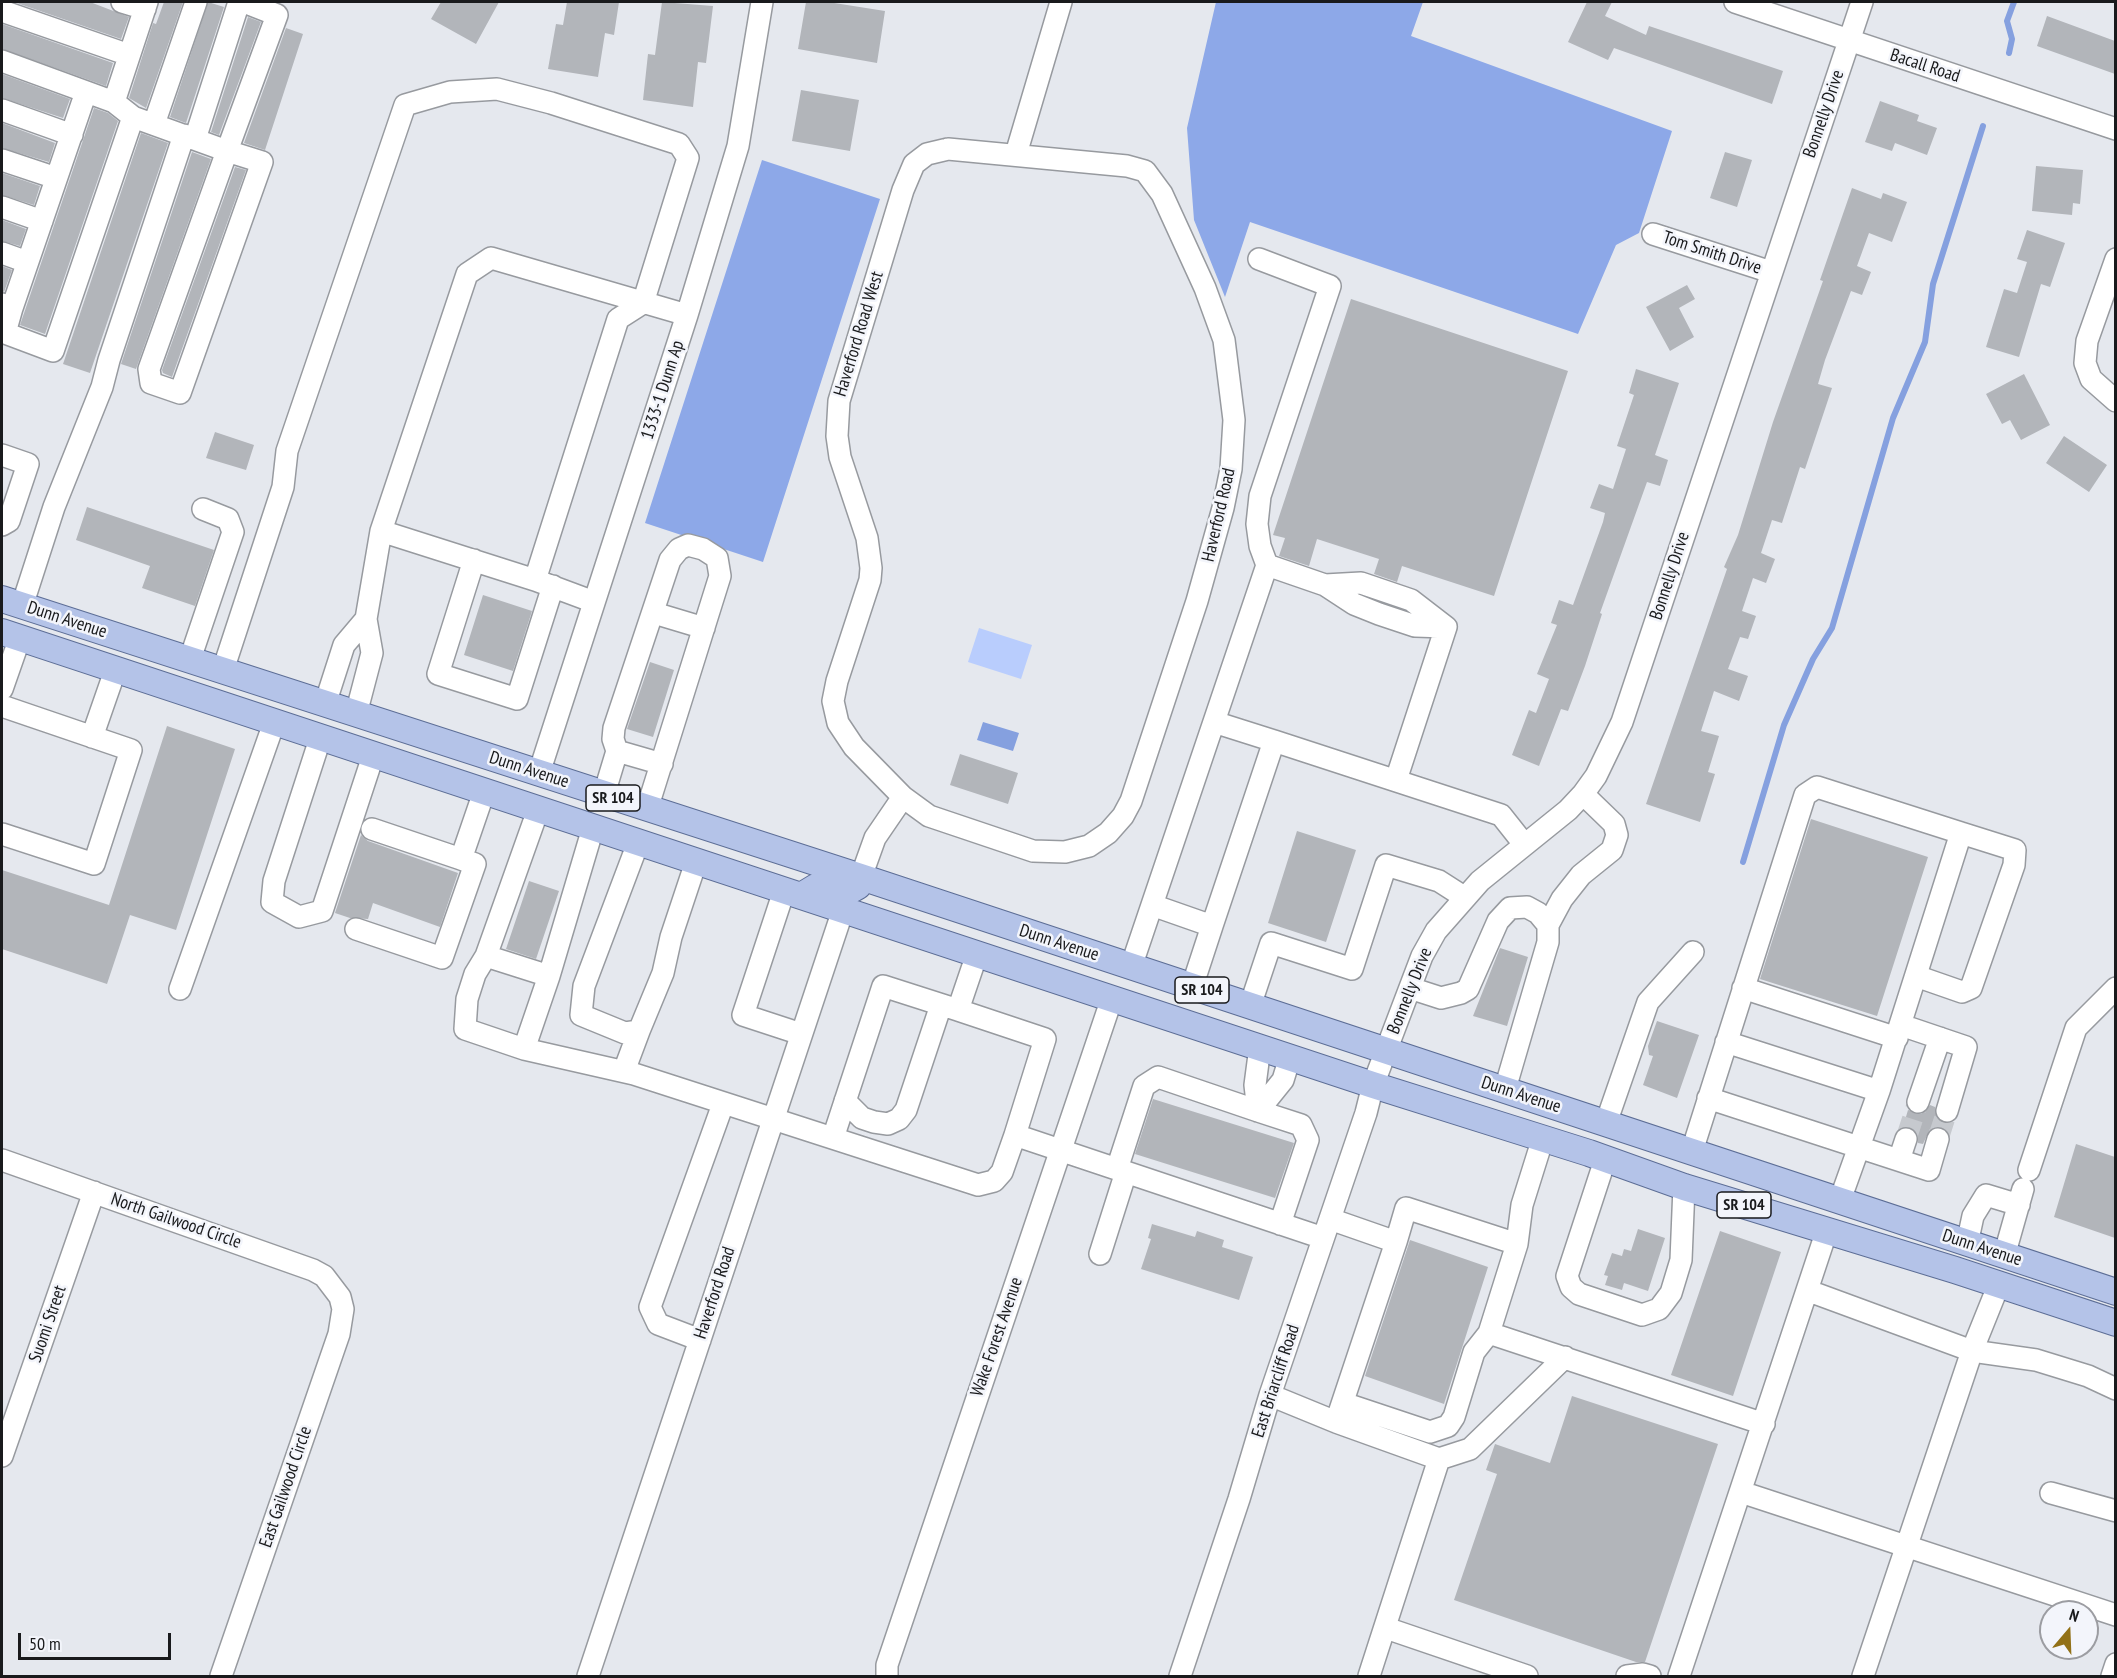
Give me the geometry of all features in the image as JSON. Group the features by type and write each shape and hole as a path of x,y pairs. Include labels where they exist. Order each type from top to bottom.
{"main road":[{"name":"Dunn Avenue","path":"19,604 861,877 2115,1292"},
{"name":"Dunn Avenue","path":"6,642 55,652 115,671 1373,1085 1543,1138 1684,1187 1999,1284 2115,1323"},
{"path":"115,671 120,664 138,660 189,669 206,665"},
{"path":"459,784 477,776 523,781 533,779 539,773"},
{"path":"793,894 816,887 851,890 858,886 861,877"},
{"path":"843,910 848,903 856,900 900,904 918,896"}],"street":[{"path":"114,102 146,5 123,2"},
{"path":"154,124 196,2"},
{"path":"2,61 114,102 134,117 154,124 189,137 227,151 262,162 180,393 151,383 149,369 227,151 277,15 242,2 189,137 109,360 102,387 54,507 19,604"},
{"name":"1333-1 Dunn Ap","path":"539,773 687,315 738,146 762,2"},
{"path":"1016,154 1061,2"},
{"name":"Bacall Road","path":"1735,2 2115,129"},
{"name":"Bonnelly Drive","path":"1373,1085 1422,956 1436,931 1464,897 1524,844 1568,810 1583,794 1601,767 1622,722 1862,2"},
{"path":"2,11 129,55"},
{"path":"206,665 283,487 287,451 405,105 450,92 497,88 679,144 688,158 643,303 618,319 544,583 517,699 438,674 474,560"},
{"path":"86,92 27,262 7,306 5,333 52,351 134,117"},
{"path":"2,110 72,135"},
{"name":"Haverford Road West","path":"903,797 854,747 838,723 833,701 837,681 870,580 871,568 867,537 840,456 837,436 839,401 903,190 914,164 927,154 948,149 1016,154"},
{"name":"Haverford Road","path":"903,797 929,816 1033,851 1065,852 1089,846 1108,833 1123,816 1131,801 1197,601 1223,508 1231,470 1234,420 1224,340 1205,288 1162,194 1145,171 1127,166 1016,154"},
{"path":"2,160 56,178"},
{"path":"2,207 42,221"},
{"name":"Tom Smith Drive","path":"1653,234 1771,272"},
{"path":"2,254 27,262"},
{"path":"356,714 372,653 366,619 381,531 467,273 491,258 687,315"},
{"path":"1131,967 1267,566 1260,546 1257,524 1260,496 1330,286 1259,259"},
{"path":"2115,259 2087,341 2085,363 2091,379 2115,401"},
{"path":"2,455 28,464 9,521 2,525"},
{"path":"203,509 228,519 233,532 206,665"},
{"path":"381,531 544,583 594,602"},
{"path":"604,795 617,752 613,739 614,728 670,560 679,549 688,545 704,549 717,558 720,567 704,628 648,809"},
{"path":"1267,566 1325,585 1361,583 1411,600 1446,627 1396,780"},
{"path":"654,613 704,628"},
{"path":"325,704 344,645 366,619"},
{"path":"2,689 6,642"},
{"path":"92,737 115,671"},
{"path":"2,706 131,750 94,864 2,834"},
{"path":"1214,722 1501,815 1524,844"},
{"path":"180,989 274,723"},
{"path":"320,739 274,881 272,902 299,917 322,911 373,756"},
{"path":"1192,987 1274,741"},
{"path":"617,752 662,764"},
{"path":"1692,1151 1805,795 1817,787 2015,850 2014,865 1971,988 1962,992 1916,976"},
{"path":"461,859 484,792"},
{"path":"1505,1089 1537,984 1548,942 1548,925 1562,899 1581,875 1612,850 1617,835 1614,824 1583,794"},
{"path":"861,877 875,838 903,797"},
{"path":"538,810 486,956 475,974 467,999 465,1029 524,1049 624,1071 978,1185 994,1181 1002,1172 1045,1039 883,986 833,1138"},
{"path":"524,1049 549,976 593,828"},
{"path":"356,929 442,958 475,864 372,829"},
{"path":"1840,1200 1880,1091 1961,833"},
{"path":"639,843 584,986 581,1015 625,1033 639,1031"},
{"path":"624,1071 663,973 671,937 696,862"},
{"path":"1250,1006 1271,943 1352,969 1386,865 1438,882 1464,897"},
{"path":"793,894 743,1015 801,1034"},
{"path":"1152,905 1212,926"},
{"path":"1410,988 1441,998 1468,989 1498,921 1510,908 1527,907 1538,913 1548,925"},
{"name":"Haverford Road","path":"588,1677 843,910"},
{"path":"1606,1123 1647,1002 1693,952"},
{"path":"888,1155 899,1119 906,1110 949,1008 977,954"},
{"path":"486,956 549,976"},
{"path":"1743,988 1899,1031 1940,1038 1966,1047 1947,1111"},
{"path":"2004,1256 2076,1028 2115,988"},
{"name":"Wake Forest Avenue","path":"887,1677 887,1665 1112,998"},
{"path":"1918,1102 1940,1038"},
{"path":"1726,1042 1880,1091"},
{"path":"1258,1111 1256,1078 1260,1047"},
{"path":"1258,1111 1282,1080 1290,1057"},
{"path":"1100,1254 1144,1086 1158,1077 1301,1125 1308,1140 1280,1224"},
{"name":"East Briarcliff Road","path":"1180,1677 1239,1499 1270,1395 1373,1085"},
{"path":"1708,1098 1929,1170 1938,1139"},
{"path":"845,1101 862,1118 888,1124 899,1119"},
{"path":"700,1340 658,1324 650,1307 723,1104"},
{"path":"1015,1135 1280,1224 1326,1229 1396,1242"},
{"path":"1270,1395 1339,1413 1430,1432 1448,1426 1455,1417 1474,1352 1489,1333 1517,1244 1522,1205 1543,1138"},
{"path":"1899,1160 1906,1139"},
{"name":"North Gailwood Circle","path":"2,1160 313,1270 324,1276 340,1297"},
{"path":"1605,1160 1567,1276 1571,1287 1579,1294 1642,1315 1659,1309 1671,1293 1681,1260 1684,1187"},
{"path":"1967,1244 1973,1216 1986,1195 2024,1188"},
{"name":"Suomi Street","path":"2,1456 94,1192"},
{"path":"1339,1413 1406,1208 1517,1244"},
{"path":"1679,1677 1809,1291 1827,1230"},
{"path":"1863,1677 1972,1351 1999,1284"},
{"path":"1809,1291 1972,1351 2036,1360 2088,1376 2115,1389"},
{"name":"East Gailwood Circle","path":"221,1677 339,1334 343,1310 340,1297"},
{"path":"1489,1333 1764,1424"},
{"path":"1339,1413 1439,1459 1470,1449 1565,1357"},
{"path":"1369,1677 1439,1459"},
{"path":"1741,1492 2115,1615"},
{"path":"2051,1492 2115,1511"},
{"path":"1386,1628 1527,1677"},
{"path":"2112,1677 2115,1664"},
{"path":"1627,1677 1643,1674 1650,1677"}],"shaded area":[{"path":"1216,2 1423,2 1411,36 1672,131 1639,233 1616,245 1578,334 1250,222 1225,297 1194,220 1187,128"},
{"path":"762,160 880,199 763,562 645,523"},
{"path":"979,628 1032,645 1021,679 968,662"},
{"path":"983,722 1019,733 1013,751 977,740"}],"building":[{"path":"14,2 90,2 129,17 121,39"},
{"path":"164,2 183,2 146,108 129,98 153,23 156,24"},
{"path":"208,2 224,7 186,123 170,117"},
{"path":"441,2 499,2 476,44 431,19"},
{"path":"567,2 619,2 614,35 605,33 598,77 548,69 556,24 563,25"},
{"path":"662,2 713,6 706,63 698,62 693,107 643,100 648,54 655,55"},
{"path":"806,2 828,2 885,11 877,63 798,49"},
{"path":"1587,2 1612,2 1605,16 1646,35 1649,26 1783,71 1772,104 1614,48 1608,60 1568,42"},
{"path":"2047,16 2115,41 2115,74 2037,46"},
{"path":"248,17 261,22 219,135 211,132"},
{"path":"2,24 113,63 106,86 2,49"},
{"path":"286,28 303,34 265,150 244,143"},
{"path":"2,74 70,99 63,118 2,98"},
{"path":"801,90 859,100 850,151 792,141"},
{"path":"1880,101 1919,115 1917,121 1937,128 1927,155 1895,143 1892,151 1865,142"},
{"path":"94,108 108,113 118,121 45,334 20,325"},
{"path":"2,123 55,143 49,162 2,148"},
{"path":"141,133 168,143 90,373 63,364"},
{"path":"192,152 211,159 136,369 121,364"},
{"path":"1725,152 1752,160 1737,207 1710,198"},
{"path":"2036,166 2083,170 2080,204 2073,203 2072,215 2032,211"},
{"path":"235,167 246,170 172,377 163,373 162,370"},
{"path":"2,173 40,186 34,205 2,195"},
{"path":"1852,188 1881,199 1883,193 1907,202 1892,242 1869,233 1857,266 1871,272 1862,295 1851,291 1825,360 1818,384 1832,388 1805,469 1800,467 1782,523 1772,520 1761,553 1775,559 1766,583 1753,578 1742,611 1756,616 1748,639 1740,637 1728,669 1748,676 1739,701 1714,691 1701,731 1719,736 1708,772 1715,774 1700,822 1646,804 1727,569 1724,567 1738,535 1773,422 1823,281 1820,280"},
{"path":"2,220 26,229 20,246 2,241"},
{"path":"2027,230 2065,243 2050,287 2041,284 2019,357 1986,347 2004,289 2017,293 2027,262 2017,259"},
{"path":"2,266 12,270 4,292 2,291"},
{"path":"1687,285 1695,299 1679,308 1694,337 1670,351 1646,307"},
{"path":"1351,299 1568,371 1494,596 1402,566 1397,582 1374,574 1379,559 1317,539 1309,566 1279,556 1285,538 1273,535"},
{"path":"1636,369 1679,383 1655,455 1668,460 1660,486 1647,482 1568,711 1561,709 1539,766 1512,755 1529,710 1536,713 1549,679 1537,674 1557,625 1551,623 1559,600 1573,605 1603,522 1605,513 1590,508 1599,484 1613,489 1626,449 1617,446 1634,395 1629,393"},
{"path":"2024,374 2050,425 2021,440 2010,420 2002,424 1986,394"},
{"path":"215,432 254,445 246,470 206,458"},
{"path":"2064,436 2107,465 2089,492 2046,463"},
{"path":"87,507 214,550 195,606 142,588 150,566 76,540"},
{"path":"483,595 532,611 513,671 464,655"},
{"path":"650,662 674,670 653,737 627,729"},
{"path":"167,726 235,749 176,930 130,915 107,984 2,949 2,870 109,905"},
{"path":"960,754 1018,773 1008,804 950,785"},
{"path":"1811,819 1928,857 1877,1016 1760,979"},
{"path":"1297,831 1356,850 1326,942 1268,923"},
{"path":"361,835 368,841 458,873 440,927 373,903 368,919 350,918 335,913"},
{"path":"529,881 559,891 536,959 506,949"},
{"path":"1500,948 1528,957 1507,1026 1473,1016"},
{"path":"1657,1021 1699,1035 1677,1098 1643,1085 1653,1056 1649,1055 1648,1046"},
{"path":"1153,1099 1294,1143 1275,1198 1135,1154"},
{"path":"1930,1105 1935,1107 1938,1120 1950,1123 1948,1131 1941,1127 1930,1129 1923,1144 1918,1143 1915,1130 1903,1127 1908,1110 1921,1114"},
{"path":"2076,1144 2115,1157 2115,1238 2054,1217"},
{"path":"1152,1224 1195,1237 1197,1231 1224,1240 1222,1247 1253,1257 1239,1300 1141,1269 1151,1239 1148,1238"},
{"path":"1638,1229 1665,1238 1648,1291 1624,1283 1622,1290 1605,1285 1608,1276 1604,1275 1612,1253 1622,1256 1624,1249 1631,1251"},
{"path":"1720,1231 1781,1252 1733,1396 1671,1375"},
{"path":"1410,1240 1488,1267 1444,1404 1365,1376"},
{"path":"1572,1396 1718,1444 1645,1662 1636,1662 1454,1600 1497,1474 1486,1470 1495,1444 1550,1463"}],"waterway":[{"path":"2009,53 2012,39 2007,21 2014,2"},
{"path":"1743,862 1784,725 1813,659 1832,628 1893,418 1925,342 1933,284 1983,126"}],"tunnel":[{"path":"1906,1139 1918,1102"},
{"path":"1938,1139 1947,1111"}]}
